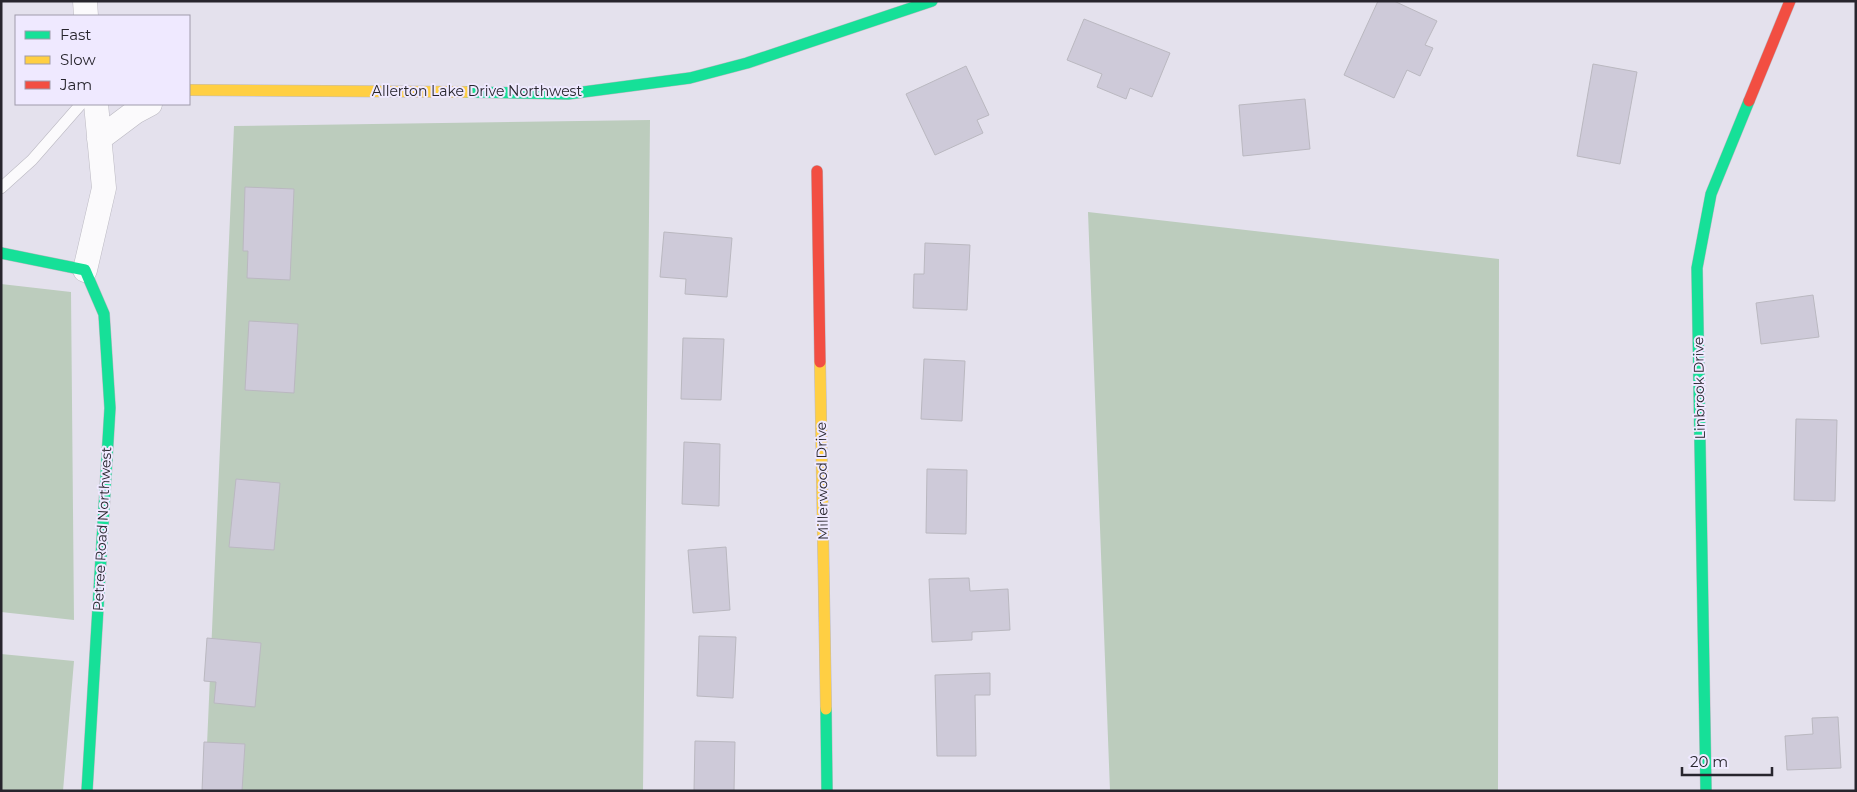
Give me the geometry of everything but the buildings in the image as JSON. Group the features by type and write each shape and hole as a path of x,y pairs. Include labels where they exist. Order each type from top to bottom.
{"street":[{"path":"85,1 86,15"},
{"name":"Allerton Lake Drive Northwest","path":"190,90 257,89 568,94 690,78 748,63 932,1"},
{"name":"Linbrook Drive","path":"1706,791 1698,268 1711,194 1790,1"},
{"path":"1,253 85,270 104,188 96,105"},
{"path":"100,139 135,112 148,105"},
{"name":"Millerwood Drive","path":"817,171 827,791"},
{"name":"Petree Road Northwest","path":"85,270 104,314 110,408 87,791"}],"lane":[{"path":"1,188 32,160 80,105"}],"green space":[{"path":"650,120 643,791 205,791 234,126"},
{"path":"1088,212 1499,259 1498,791 1110,791"},
{"path":"1,284 71,292 74,620 1,612"},
{"path":"1,654 74,661 63,791 1,791"}],"traffic: fast":[{"path":"467,92 568,94 690,78 747,63 932,1"},
{"path":"1706,791 1697,268 1711,194 1749,101"},
{"path":"1,253 85,270 104,314 110,408 87,791"},
{"path":"826,709 827,791"}],"traffic: slow":[{"path":"190,90 467,92"},
{"path":"820,362 826,709"}],"traffic: jam":[{"path":"1749,101 1790,1"},
{"path":"817,171 820,362"}]}
